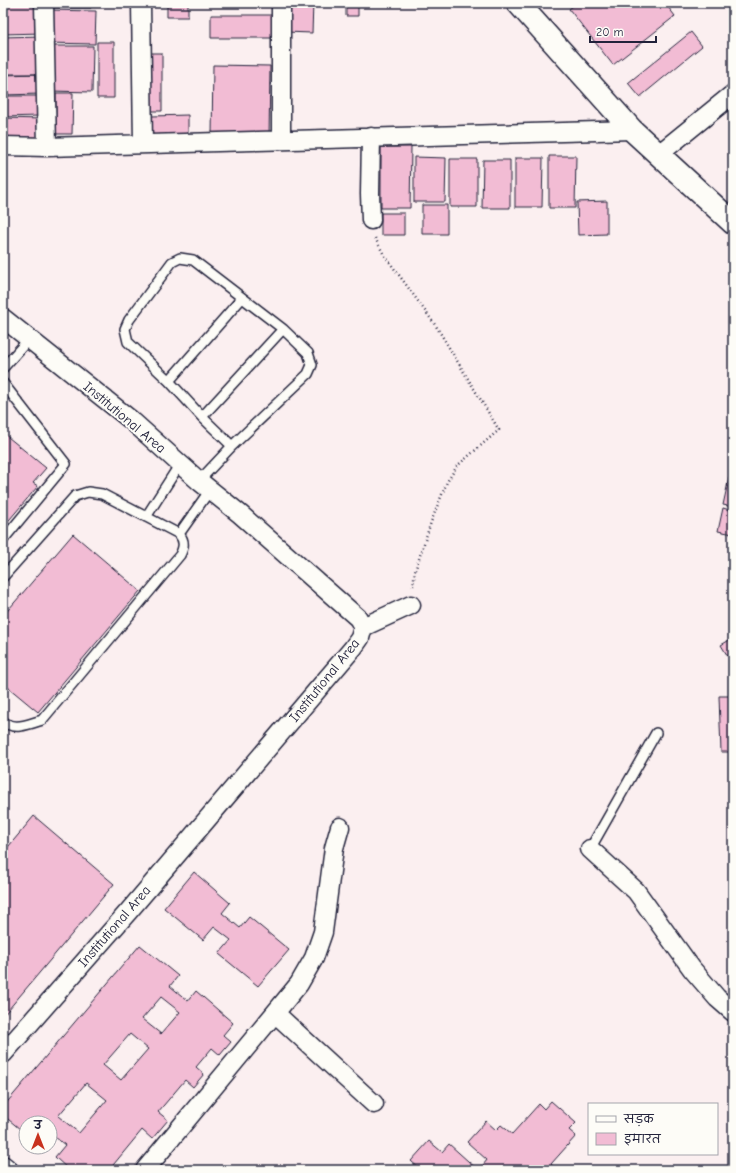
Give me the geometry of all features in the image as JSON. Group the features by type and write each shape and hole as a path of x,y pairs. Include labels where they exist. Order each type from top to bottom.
{"street":[{"path":"44,3 47,147"},
{"path":"141,3 143,144"},
{"path":"281,3 281,140"},
{"path":"518,3 632,130 733,223"},
{"path":"659,154 733,94"},
{"path":"3,146 47,147 632,130"},
{"path":"371,137 371,220"},
{"name":"Institutional Area","path":"3,318 131,420 358,618 363,627 360,638 353,648 128,912 3,1054"},
{"path":"363,627 411,605"},
{"path":"145,1170 299,984 314,958 323,932 334,848 340,827"},
{"path":"590,849 636,891 692,969 716,998 733,1012"},
{"path":"275,1014 374,1104"},
{"path":"3,1165 9,1170"}],"lane":[{"path":"180,534 204,485 232,446 308,374 312,365 308,353 283,328 193,260 180,258 172,262 129,320 125,329 128,342 169,381 202,417 232,446"},
{"path":"169,381 242,298"},
{"path":"202,417 283,328"},
{"path":"3,368 29,339"},
{"path":"3,383 66,464 3,540"},
{"path":"146,517 180,464"},
{"path":"3,577 75,496 88,492 102,494 180,534 184,544 180,555 42,720 18,726 6,724 3,721"},
{"path":"590,849 656,733"}],"path":[{"path":"371,220 375,237 383,253 436,326 499,430 457,466 446,482 415,571 411,605"}],"building":[{"path":"3,3 41,3 42,33 3,34"},
{"path":"48,3 91,3 91,8 48,8"},
{"path":"167,3 188,3 188,17 167,17"},
{"path":"286,3 313,3 312,33 285,32"},
{"path":"346,3 358,3 358,16 346,16"},
{"path":"577,3 665,3 675,16 613,65 569,9"},
{"path":"47,10 96,11 95,44 46,43"},
{"path":"211,15 274,15 274,38 211,38"},
{"path":"733,23 733,32 729,26"},
{"path":"691,32 702,46 640,97 628,83"},
{"path":"42,36 43,74 3,74 3,37"},
{"path":"97,42 114,42 114,98 97,98"},
{"path":"52,46 93,46 92,92 51,91"},
{"path":"149,53 162,53 162,111 149,111"},
{"path":"213,65 270,66 269,138 212,137"},
{"path":"39,74 40,94 3,95 3,75"},
{"path":"56,93 73,93 72,134 56,134"},
{"path":"3,96 38,96 39,116 3,117"},
{"path":"188,115 188,134 152,135 152,116"},
{"path":"3,118 42,119 42,138 3,137"},
{"path":"381,147 411,147 410,208 381,208"},
{"path":"549,156 576,156 575,208 549,208"},
{"path":"414,157 446,158 445,202 414,202"},
{"path":"515,158 543,158 542,207 515,207"},
{"path":"450,159 477,159 477,207 450,207"},
{"path":"483,160 510,160 510,208 482,208"},
{"path":"607,201 607,234 578,235 577,202"},
{"path":"422,205 447,205 447,234 422,234"},
{"path":"381,213 404,213 404,235 381,235"},
{"path":"3,433 46,468 33,483 38,486 4,526 3,525"},
{"path":"729,478 733,479 733,507 723,505"},
{"path":"723,508 733,511 733,534 718,531"},
{"path":"73,534 140,591 38,712 3,683 3,616"},
{"path":"733,638 733,665 721,645"},
{"path":"719,696 733,696 733,752 721,752"},
{"path":"34,816 114,884 3,1016 3,853"},
{"path":"194,872 230,903 222,913 240,928 249,917 289,950 258,986 219,954 231,940 214,927 203,940 164,908"},
{"path":"140,945 178,976 170,986 188,1001 196,991 233,1023 223,1035 231,1042 220,1055 212,1048 196,1067 204,1074 193,1087 185,1080 158,1112 168,1120 152,1139 142,1130 109,1170 69,1170 55,1157 65,1145 58,1139 58,1116 58,1115 18,1115 18,1127 3,1115 3,1107","holes":["161,997 180,1012 161,1034 142,1019","130,1034 148,1049 121,1080 103,1065","86,1083 107,1100 79,1133 58,1116"]},
{"path":"551,1101 576,1123 569,1130 576,1136 551,1164 557,1170 479,1170 487,1160 467,1142 486,1121 496,1130 501,1125 512,1134 539,1104 544,1109"},
{"path":"429,1141 442,1152 449,1144 478,1170 421,1170 411,1161"}]}
